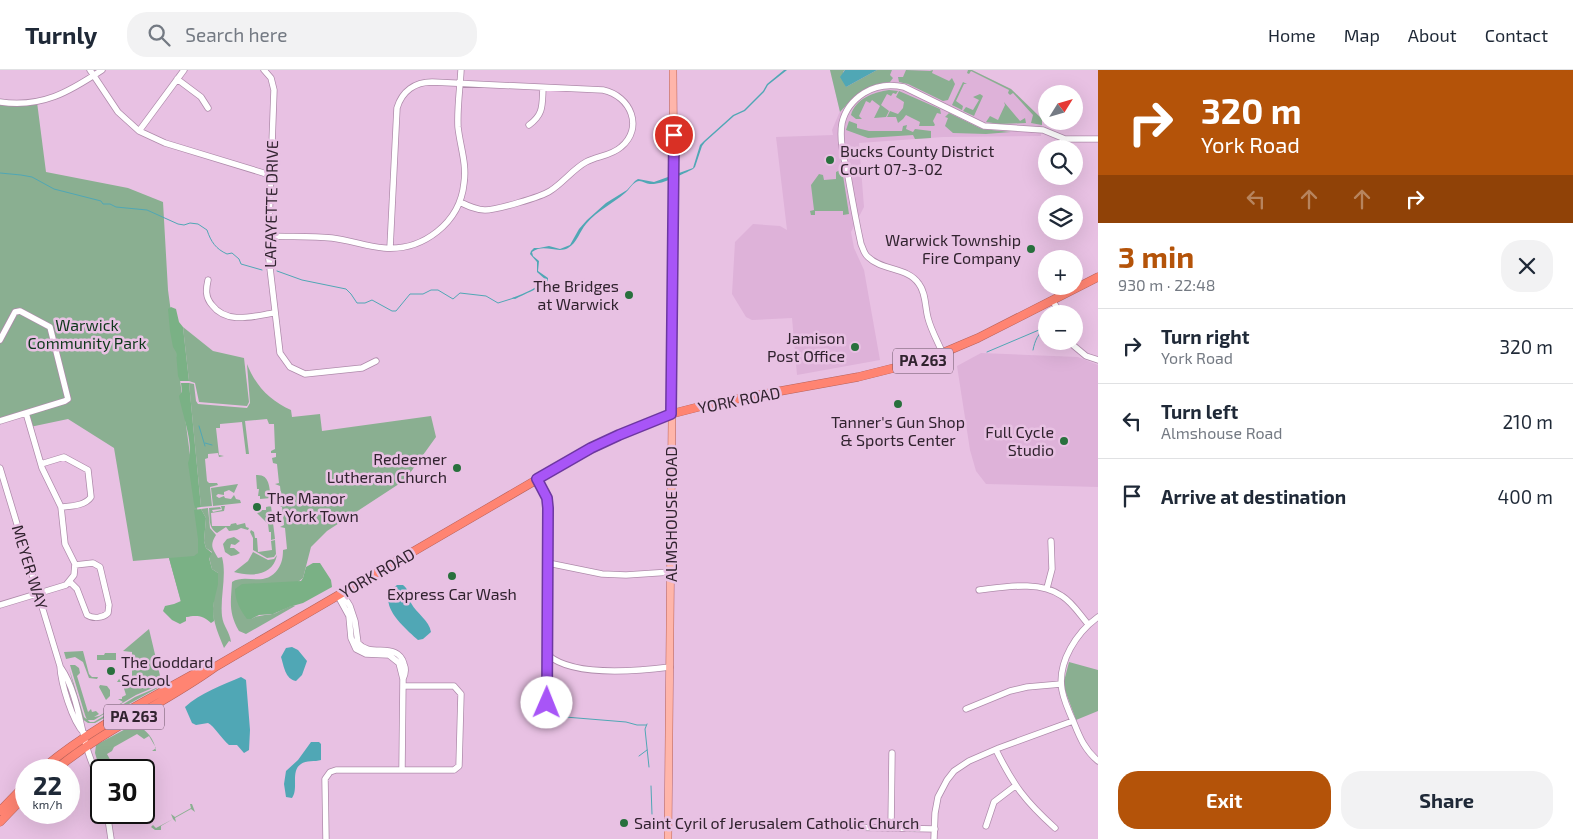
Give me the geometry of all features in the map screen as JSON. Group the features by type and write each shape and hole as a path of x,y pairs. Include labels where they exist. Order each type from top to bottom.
{"highway":[{"name":"YORK ROAD","path":"1057,305 1098,277"},
{"name":"YORK ROAD","path":"69,759 86,746 192,684 215,667 537,479 591,448 619,435 671,414 714,402 778,392 886,371 926,360 1038,314"},
{"name":"YORK ROAD","path":"55,759 84,735 127,710 191,675 215,667"},
{"path":"0,811 15,795"},
{"path":"0,822 15,806"}],"main road":[{"name":"ALMSHOUSE ROAD","path":"668,839 674,70"}],"street":[{"path":"90,70 118,112 139,132 165,143 270,175"},
{"path":"0,102 28,103 52,98 69,92 102,70"},
{"path":"139,132 184,70"},
{"name":"LAFAYETTE DRIVE","path":"264,70 271,78 274,90 268,236 274,313 280,353 294,370 311,374 362,368 376,361"},
{"path":"268,236 332,238 375,247 390,248 410,246 430,237 447,223 460,202 464,187 465,172 458,123 461,70"},
{"path":"177,79 202,97 208,108"},
{"path":"390,248 397,108 408,89 420,83 460,83 603,90 619,96 627,105 632,116 632,128 629,138 618,150 584,162 546,193 486,210 476,209 460,202"},
{"path":"943,354 928,319 924,294 920,284 914,278 904,273 877,264 866,256 860,244 842,143 842,123 847,109 861,95 878,86 896,85 991,128 1035,128 1065,139 1098,139"},
{"path":"529,125 541,113 542,88"},
{"path":"208,280 206,291 208,300 215,309 224,315 244,318 274,313"},
{"path":"0,340 17,310 50,328 68,398 65,401 0,420"},
{"path":"1080,350 1086,356 1098,360"},
{"path":"0,605 66,585 70,582 75,572 75,565 65,544 62,511 42,466 26,413"},
{"path":"42,466 64,457 88,470 91,497 89,501 62,511"},
{"name":"MEYER WAY","path":"0,468 60,666 61,678 68,701 76,722 84,735 91,759"},
{"path":"537,479 548,501 547,703"},
{"path":"1047,588 1052,569 1051,541"},
{"path":"70,582 77,589 87,616 92,618 104,617 108,614 109,604 100,567 93,563 75,565"},
{"path":"548,563 584,572 608,575 671,572"},
{"path":"979,590 1033,586 1047,588 1068,600 1088,624"},
{"path":"340,595 350,606 355,621 358,643 365,649 389,650 400,656 405,666 403,683 402,769"},
{"path":"1098,617 1079,634 1067,655 1062,684 1073,721 1083,745 1098,761"},
{"path":"548,655 563,663 605,670 640,670 670,667"},
{"path":"326,839 326,779 330,772 336,770 454,770 459,766 461,694 454,686 403,683"},
{"path":"966,709 1010,691 1062,684"},
{"path":"934,839 935,807 938,797 947,780 961,766 996,750 1073,721"},
{"path":"996,750 1015,786 1031,805 1055,828"},
{"path":"891,828 892,753"},
{"path":"986,826 994,802 1015,786"},
{"path":"827,820 839,827 934,829"},
{"path":"109,824 111,839"}],"shaded area":[{"path":"784,70 787,70 768,85 764,92 745,111 734,116 705,142 693,169 660,183 636,182 625,193 591,219 574,243 568,248 559,250 541,248 532,252 533,256 539,261 538,271 548,278 548,281 515,299 512,298 525,293 546,280 537,272 537,262 530,254 534,248 549,246 560,249 570,245 579,229 587,220 606,203 627,190 638,179 654,182 693,168 700,145 733,115 744,110 763,91 767,84"},
{"path":"830,70 972,70 1011,89 1038,115 1038,130 1041,130 1041,136 943,137 859,143 864,207 851,232 854,248 864,270 880,360 797,375 792,318 752,320 746,317 732,294 735,242 753,224 780,226 787,230 776,137 833,135 832,130 840,111"},
{"path":"845,70 877,70 846,87 840,77"},
{"path":"171,307 176,309 179,322 183,327 189,381 180,381 178,376 176,352 173,347 170,331 168,309"},
{"path":"981,353 1078,357 1098,365 1098,487 986,484 976,471 970,450 957,366"},
{"path":"181,383 189,383 201,507 195,508 188,463 190,456 189,439 179,396 182,392"},
{"path":"201,509 206,518 204,541 206,548 212,553 209,558 212,569 218,573 218,584 213,606 214,621 211,623 202,617 193,616 186,617 186,621 180,624 172,620 163,611 165,606 181,601 169,558 194,556 198,553 194,510"},
{"path":"313,563 320,563 331,580 332,587 303,603 273,614 259,615 247,619 238,605 235,589 242,584 301,581 306,567"},
{"path":"397,585 405,587 411,603 430,628 431,632 423,639 418,640 406,629 399,622 390,607 388,599 390,592"},
{"path":"292,647 298,650 307,661 302,675 296,681 287,675 281,657 286,648"},
{"path":"241,677 246,680 250,730 249,750 244,753 237,745 229,745 208,723 196,725 192,723 185,707 205,693"},
{"path":"311,742 319,742 321,744 321,760 305,762 298,767 295,775 294,794 292,798 286,797 284,784 286,771 298,760"}],"green space":[{"path":"830,70 845,70 843,72 846,87 877,70 892,70 890,75 893,78 890,82 875,85 862,91 840,112"},
{"path":"906,70 933,70 932,73 949,81 952,78 955,84 948,100 943,101 908,84 899,82 898,77 903,77"},
{"path":"968,70 972,70 1011,89 1038,115 1038,124 1031,123 1033,115 1013,93 1010,95 1008,93 1009,90 971,71 969,74 967,73"},
{"path":"963,82 967,84 964,84 956,101 963,106 962,110 952,105"},
{"path":"898,91 891,96 887,94 881,105 889,111 886,117 874,118 880,106 872,100 870,103 866,101 859,116 862,119 856,119 851,115 853,109 866,97 877,92"},
{"path":"899,91 940,109 941,114 937,113 933,121 935,125 919,126 920,122 906,115 898,123 896,117 887,117 890,111 898,114 903,108 904,102 896,97"},
{"path":"980,94 983,96 974,116 963,111 966,107 973,110 979,100 973,97"},
{"name":"Warwick Community Park","path":"0,102 37,102 46,172 128,188 163,202 168,290 211,612 185,617 169,558 133,561 114,448 68,419 30,427 26,413 0,421"},
{"path":"1004,102 1020,121 1025,118 1026,123 1000,124 986,122 990,116 998,120 1005,105"},
{"path":"949,113 982,129 1011,132 986,134 953,133 945,126 948,118 945,117"},
{"path":"849,121 857,124 857,128 869,131 902,131 903,126 907,125 906,129 913,132 915,129 931,131 931,138 915,139 913,135 868,138 846,130"},
{"path":"842,169 849,214 843,215 843,211 815,211 815,215 811,215 810,211 814,210 811,185 819,174 823,175 824,180 836,179 836,172"},
{"path":"183,327 213,351 244,358 249,402 247,406 199,402 195,383 189,381"},
{"path":"247,364 254,379 264,392 276,402 291,410 292,417 320,414 322,431 431,416 436,437 405,480 327,531 311,547 303,578 251,619 295,606 246,634 239,631 233,618 231,606 232,582 243,579 267,578 273,575 280,564 283,550 287,549 285,528 280,527 284,525 282,507 278,505 282,504 280,486 275,484 279,483 277,464 273,463 272,458 276,457 276,453 271,453 275,449 274,424 269,424 267,419 245,421 249,454 246,454 242,422 220,424 220,428 216,428 219,455 224,456 219,457 218,453 208,454 208,458 205,459 207,481 209,483 217,483 218,485 210,487 212,506 201,507 189,383 194,384 198,404 247,408 250,403"},
{"path":"256,475 261,475 266,479 271,498 260,499 260,496 258,496 259,489 257,489"},
{"path":"238,484 234,493 229,490 224,492 224,495 218,494 216,496 219,498 224,496 231,499 234,495 241,503 213,506 211,488"},
{"path":"221,506 225,506 224,511 211,513 212,526 230,526 236,523 237,525 245,523 246,527 249,528 248,530 241,528 229,531 226,527 217,533 214,531 210,522 209,508 220,507 221,509 212,510 213,512 222,510"},
{"path":"271,506 275,539 271,540 268,524 257,513 259,510 266,510 266,507"},
{"path":"208,508 210,528 216,535 212,547 218,558 222,557 223,564 222,616 231,642 229,641 224,648 213,614 218,573 212,569 209,557 212,552 206,548 204,541 206,518 201,509"},
{"path":"251,530 254,532 255,538 257,538 258,552 272,550 271,541 275,540 276,554 274,557 267,558 253,550"},
{"path":"234,537 240,541 235,545 231,544 230,548 234,548 240,553 231,556 225,552 223,544 227,539"},
{"path":"253,552 268,560 274,559 277,555 275,562 266,571 254,574 234,572 248,561"},
{"path":"149,629 162,684 136,695 94,720 87,720 70,665 75,665 79,668 80,673 77,676 88,712 91,709 92,712 96,711 99,714 94,717 99,716 123,702 118,699 122,699 126,695 122,682 117,682 119,679 132,678 132,652 123,651"},
{"path":"83,651 89,674 92,677 98,677 97,679 89,678 83,662 75,657 66,659 64,652"},
{"path":"105,653 116,653 116,660 97,660 97,655 104,655"},
{"path":"1069,662 1098,670 1098,711 1076,720 1063,685"},
{"path":"69,668 84,717 90,722 94,722 135,697 163,685 95,723 88,723 82,719"},
{"path":"100,685 107,686 110,690 110,696 106,700 99,687"},
{"path":"135,725 146,732 152,739 155,747 149,736 144,739 137,734 114,747 107,754 110,759 97,759 96,745"},
{"path":"190,804 192,804 195,812 191,809 175,818 176,822 171,814 175,817 191,808"},
{"path":"173,819 161,826 161,830 155,830 151,827 153,825 156,828"}],"waterway":[{"path":"0,173 32,177 54,189 101,201 103,204 110,204 116,207 147,210 178,224 198,224 207,230 212,242 220,250 227,254 232,253 239,259 241,264 262,270"},
{"path":"277,271 302,280 346,289 357,303 365,303 372,300 392,311 396,311 410,294 423,294 431,290 438,290 453,299 460,293 486,296 498,303 514,298"},
{"path":"987,352 1038,330"},
{"path":"1033,350 1038,336"},
{"path":"199,426 205,446"},
{"path":"205,443 212,445"},
{"path":"565,717 646,725"},
{"path":"647,724 645,729 649,767"},
{"path":"639,756 647,750"},
{"path":"651,786 652,814"}],"place":[{"name":"Bucks County District Court 07-3-02","path":"830,160"},
{"name":"Warwick Township Fire Company","path":"1031,249"},
{"name":"The Bridges at Warwick","path":"629,295"},
{"name":"Jamison Post Office","path":"855,347"},
{"name":"Tanner's Gun Shop & Sports Center","path":"898,404"},
{"name":"Full Cycle Studio","path":"1064,441"},
{"name":"Redeemer Lutheran Church","path":"457,468"},
{"name":"The Manor at York Town","path":"257,507"},
{"name":"Express Car Wash","path":"452,576"},
{"name":"The Goddard School","path":"111,671"},
{"name":"Saint Cyril of Jerusalem Catholic Church","path":"624,823"}],"route":[{"path":"547,703 548,501 537,479 591,448 671,414 674,135"}]}
